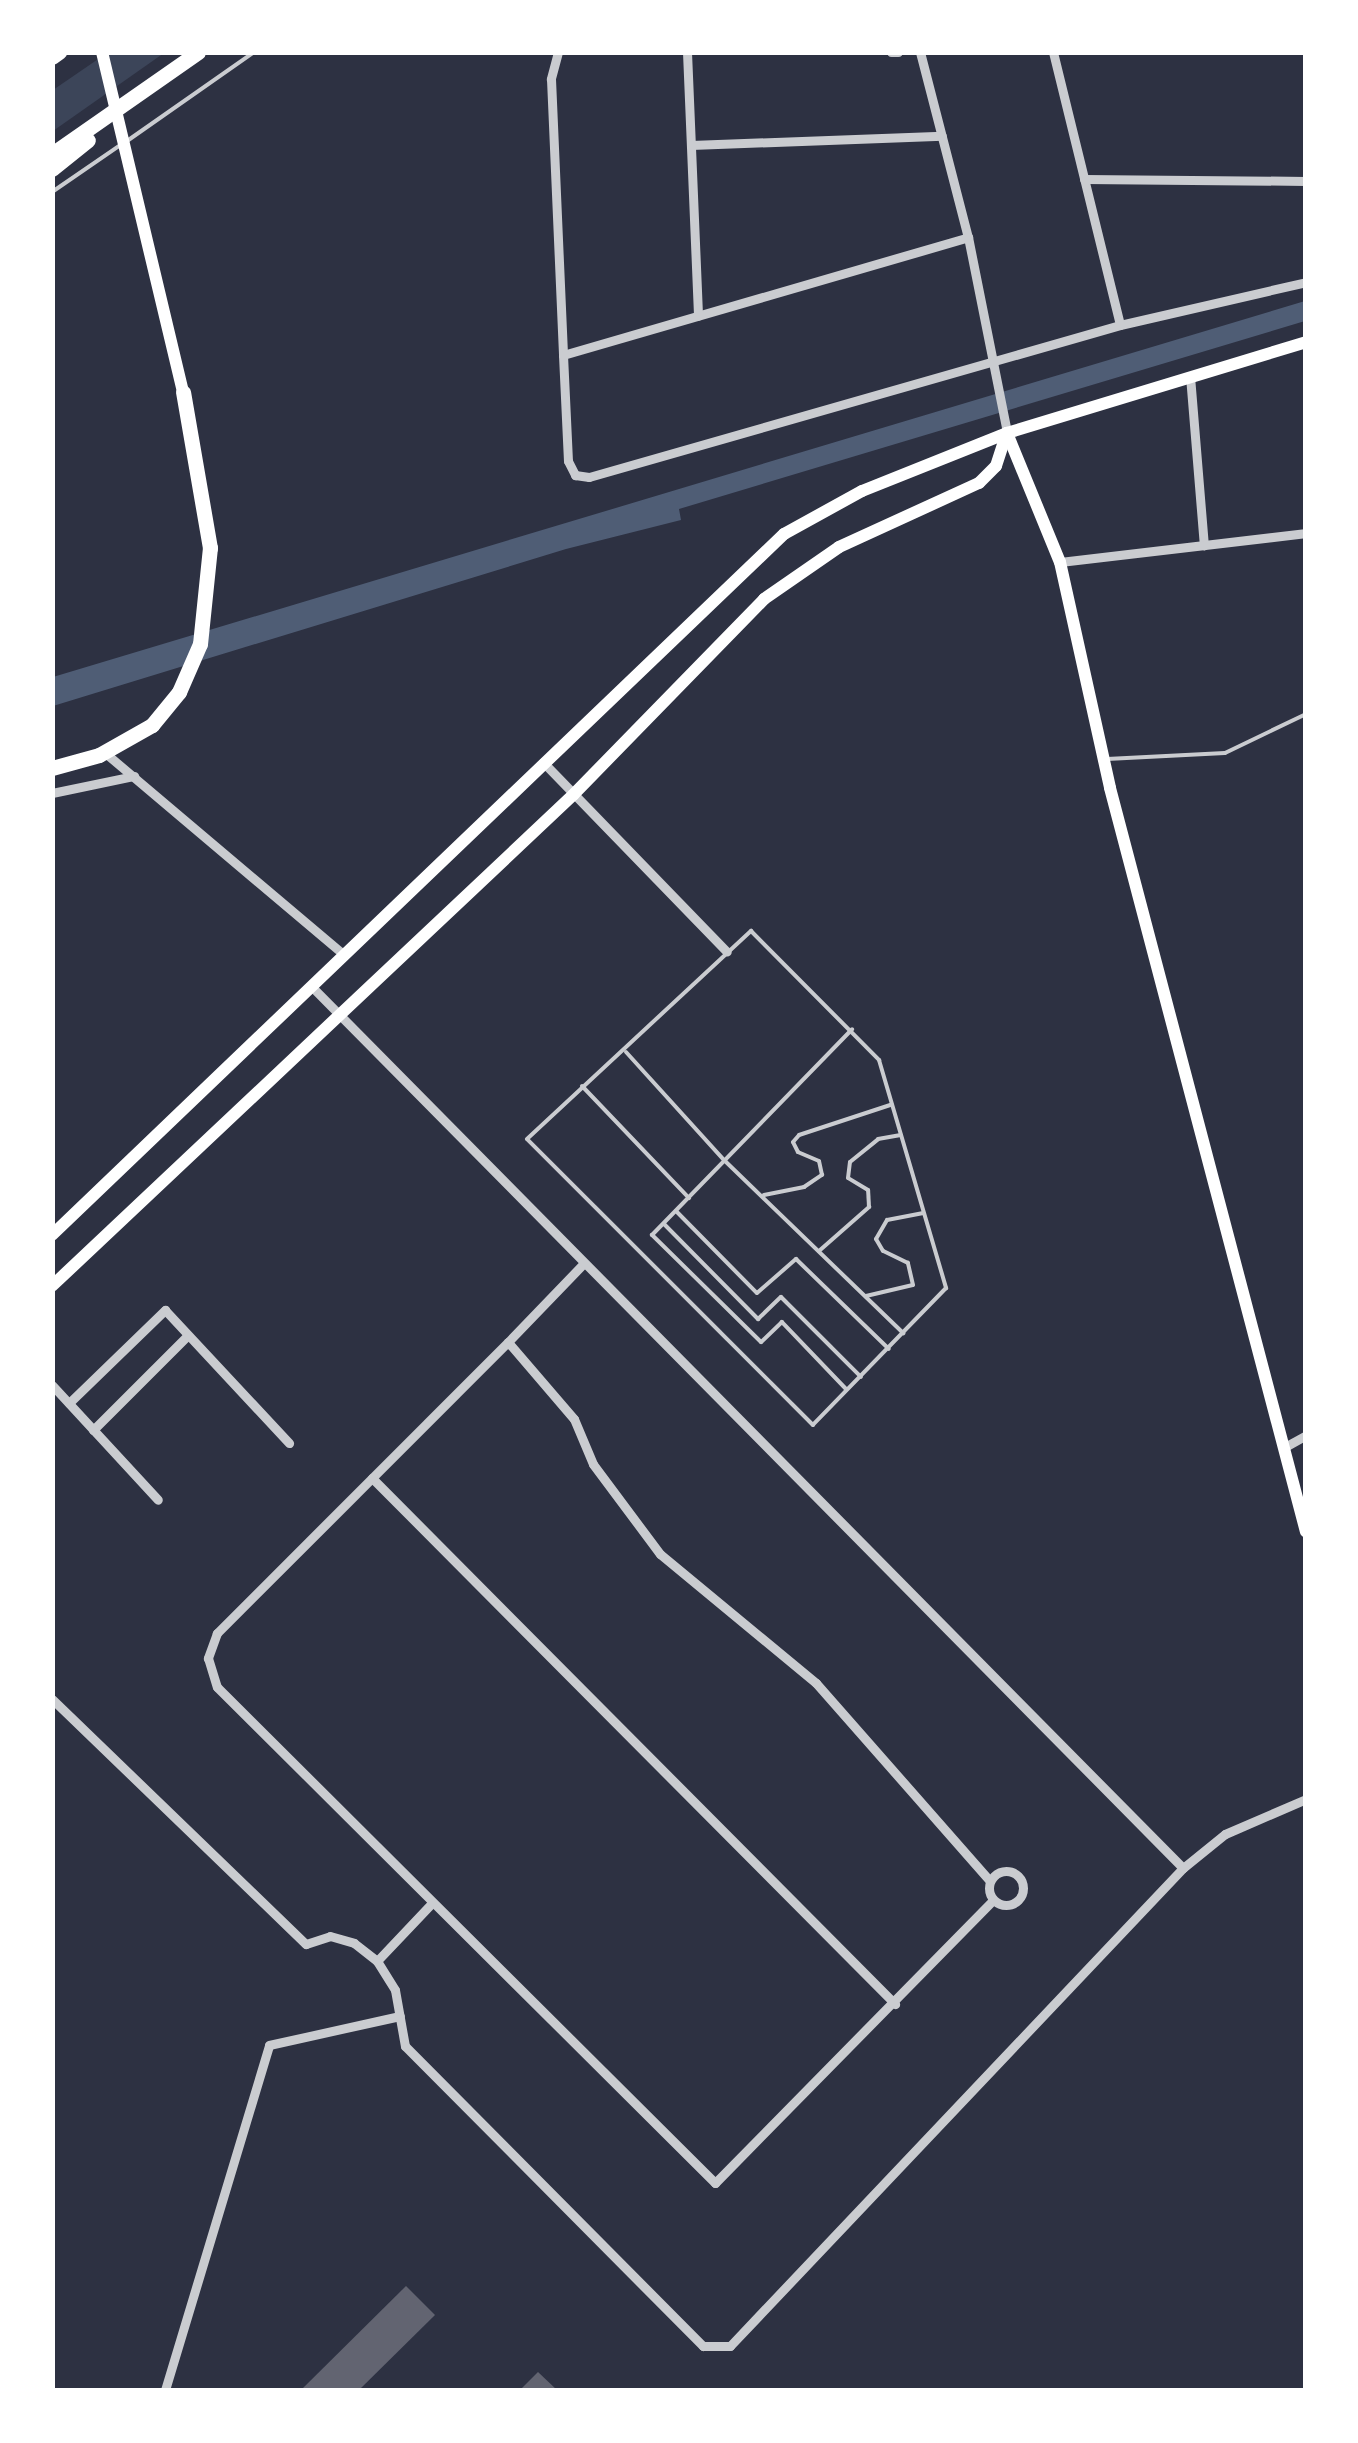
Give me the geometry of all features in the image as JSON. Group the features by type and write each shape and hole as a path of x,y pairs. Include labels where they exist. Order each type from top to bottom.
{"highway":[{"path":"52,154 198,52"},
{"path":"52,170 168,74"},
{"path":"52,768 104,752 152,725 186,678 208,607 207,526 183,392"}],"main road":[{"path":"102,52 183,392"},
{"path":"52,1234 784,534 862,490 1007,433 1306,342"},
{"path":"1007,433 1060,562 1103,759 1306,1532"},
{"path":"52,1286 574,795 764,599 839,547 979,483 996,466 1007,433"}],"street":[{"path":"558,52 551,79 562,355 568,461 575,475 588,477 1120,325 1306,282"},
{"path":"687,52 698,316"},
{"path":"920,52 968,237 994,363 993,381 1007,433"},
{"path":"1054,52 1120,325"},
{"path":"691,144 942,136"},
{"path":"1084,179 1306,181"},
{"path":"562,355 968,237"},
{"path":"1190,376 1204,545"},
{"path":"1060,562 1306,533"},
{"path":"104,752 344,955"},
{"path":"542,762 728,952"},
{"path":"52,793 134,776"},
{"path":"312,986 582,1265 1183,1868"},
{"path":"582,1265 217,1633 208,1658 217,1688 715,2183 994,1900"},
{"path":"69,1403 166,1310 288,1443"},
{"path":"94,1430 187,1336"},
{"path":"508,1342 574,1420 592,1464 660,1554 816,1682 990,1881 994,1900"},
{"path":"52,1385 158,1500"},
{"path":"1283,1448 1306,1435"},
{"path":"372,1478 895,2004"},
{"path":"52,1699 306,1944 330,1936 354,1943 377,1962 395,1990 404,2046 703,2346 730,2346 1183,1868 1225,1834 1306,1800"},
{"path":"990,1881 1014,1872 1024,1889 1012,1904 994,1900"},
{"path":"377,1962 432,1903"},
{"path":"165,2390 269,2045 400,2016"}],"lane":[{"path":"52,192 254,52"},
{"path":"1103,759 1225,753 1306,714"},
{"path":"750,931 879,1060 946,1288 812,1425 527,1139 582,1086 626,1052 728,952 750,931"},
{"path":"848,1390 782,1322 761,1342 652,1235 852,1029"},
{"path":"626,1052 725,1161 904,1334"},
{"path":"582,1086 689,1198"},
{"path":"764,1196 804,1187 822,1175 819,1160 798,1152 793,1142 799,1135 890,1104"},
{"path":"819,1251 869,1207 868,1190 848,1178 850,1162 878,1139 900,1135"},
{"path":"676,1211 757,1293 796,1259 889,1349"},
{"path":"866,1296 912,1284 908,1263 883,1251 876,1240 887,1220 923,1212"},
{"path":"664,1224 758,1319 781,1297 861,1377"}],"shaded area":[{"path":"107,53 164,53 53,131 53,90"},
{"path":"1305,301 1305,321 679,509 681,520 566,549 53,706 53,677"}],"building":[{"path":"406,2286 435,2315 359,2390 301,2390"},
{"path":"538,2372 557,2390 520,2390"}]}
